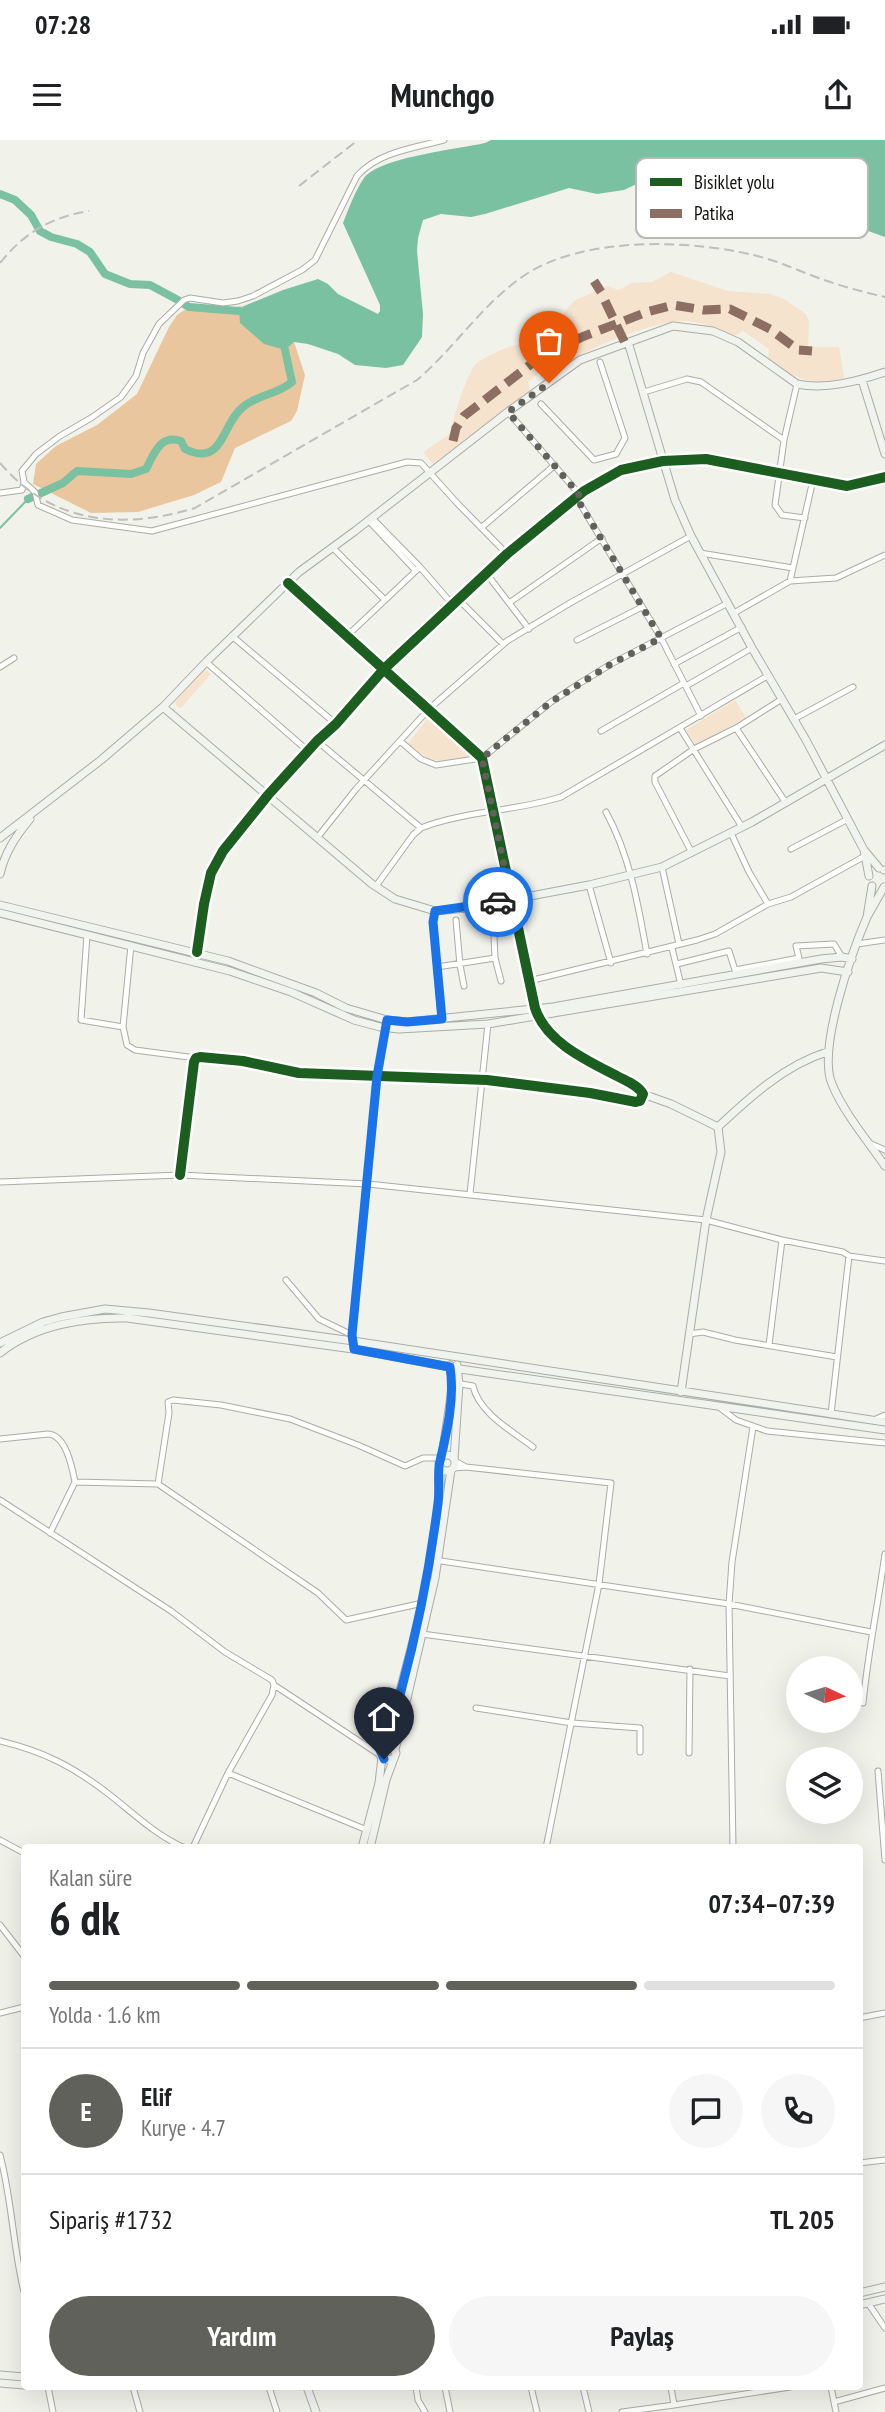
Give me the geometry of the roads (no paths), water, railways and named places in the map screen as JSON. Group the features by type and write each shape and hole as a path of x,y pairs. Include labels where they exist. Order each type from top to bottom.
{"main road":[{"path":"0,838 163,707 288,583 508,412 580,360 673,326 713,331 738,342 797,384 815,386 862,380 885,372"},
{"path":"628,342 675,500 691,536 751,648 794,719 864,853 872,886 867,917"},
{"path":"862,380 885,454"},
{"path":"197,953 211,873 223,851 268,795 384,669 507,554 578,496 621,470 663,461 706,459 847,486 885,477"},
{"path":"288,583 482,758 536,1012 549,1035 599,1067 638,1087 643,1094 671,1104 718,1127"},
{"path":"163,707 376,886 396,899 435,911 467,908 589,885 662,867 786,803 885,745"},
{"path":"0,874 12,841 40,808"},
{"path":"864,853 883,869"},
{"path":"869,876 873,870 883,869"},
{"path":"872,886 885,887"},
{"path":"885,887 867,917 857,944 827,1052 832,1084 885,1166"},
{"path":"0,905 197,953 277,978 387,1024 536,1012 821,968 848,972"},
{"path":"0,913 230,971 291,992 354,1020 417,1029 488,1024 536,1012 681,985 842,957 852,959"},
{"path":"718,1127 788,1070 827,1052"},
{"path":"180,1175 196,1058 206,1056 299,1073 482,1080 590,1093 636,1102 640,1101 643,1094"},
{"path":"681,1392 706,1220 721,1152 718,1127"},
{"path":"0,1343 43,1322 105,1310 149,1313 885,1422"},
{"path":"0,1353 43,1330 103,1318 127,1318 353,1342 454,1367 885,1430"},
{"path":"371,1844 395,1754 435,1578 453,1464 456,1383 454,1357"},
{"path":"363,1844 379,1783 381,1756 423,1602 440,1494 441,1461 456,1383"},
{"path":"441,1461 447,1455 453,1464"},
{"path":"441,1461 444,1470 453,1464"},
{"path":"384,1746 393,1746 395,1754"},
{"path":"381,1756 386,1760 395,1754"},
{"path":"863,2291 885,2287"},
{"path":"863,2304 885,2299"},
{"path":"0,2375 21,2377"},
{"path":"0,2383 21,2385"},
{"path":"311,2390 315,2409"}],"street":[{"path":"0,492 22,490 22,471 36,454 121,397 132,385 143,353 159,324 178,304 190,298 223,303 238,301 302,270 315,260 357,176 365,168 402,150 444,140"},
{"path":"541,404 594,460 616,454 625,438 600,362"},
{"path":"644,392 687,379 701,382 784,440"},
{"path":"797,384 784,440 775,505 782,515 805,518"},
{"path":"508,412 555,465 578,496 661,638 701,716"},
{"path":"616,454 621,470"},
{"path":"24,482 36,492 38,505 72,520 152,531 407,462 421,463 507,554"},
{"path":"482,527 555,465"},
{"path":"790,581 813,480"},
{"path":"371,519 418,569 503,645"},
{"path":"317,838 364,780 429,709 503,645 570,603 691,536"},
{"path":"509,603 602,538"},
{"path":"333,548 385,600"},
{"path":"700,553 793,568"},
{"path":"734,613 790,581 836,578 885,555"},
{"path":"347,636 418,569"},
{"path":"486,573 529,629"},
{"path":"400,741 421,759 436,765 482,758 551,702 611,664 729,603"},
{"path":"577,640 642,607"},
{"path":"674,664 742,627"},
{"path":"232,636 336,724"},
{"path":"601,731 751,648"},
{"path":"0,667 14,659"},
{"path":"206,662 308,751"},
{"path":"376,886 421,828 561,797 769,675"},
{"path":"794,719 853,687"},
{"path":"692,853 654,779 657,773 782,699"},
{"path":"736,727 786,803"},
{"path":"680,728 742,827"},
{"path":"317,741 421,828"},
{"path":"606,812 622,842 647,954"},
{"path":"791,849 848,820"},
{"path":"731,833 768,904"},
{"path":"529,981 647,954 715,934 768,904 791,897 864,853"},
{"path":"662,867 679,944"},
{"path":"589,885 611,963"},
{"path":"435,911 433,922 442,1019"},
{"path":"493,915 495,958 501,981"},
{"path":"456,920 464,986"},
{"path":"87,935 80,1020 123,1027"},
{"path":"857,944 885,940"},
{"path":"677,964 729,951 735,970 800,958 796,946 834,944 842,957"},
{"path":"131,945 123,1027 125,1041 131,1048 196,1058"},
{"path":"672,947 681,985"},
{"path":"437,967 495,958"},
{"path":"286,1280 318,1320 353,1342 377,1076 387,1024"},
{"path":"470,1194 488,1024"},
{"path":"869,1143 885,1150"},
{"path":"0,1182 180,1175 368,1184 706,1220 782,1240 843,1252 849,1256 885,1261"},
{"path":"769,1345 782,1240"},
{"path":"831,1414 849,1256"},
{"path":"689,1334 703,1332 837,1357"},
{"path":"456,1383 473,1386 475,1394 494,1417 533,1447"},
{"path":"158,1484 169,1413 168,1402 173,1400 222,1405 290,1419 405,1466 429,1458 441,1461"},
{"path":"719,1407 736,1420 767,1432 885,1443"},
{"path":"874,1420 885,1415"},
{"path":"733,1844 729,1604 732,1562 753,1427"},
{"path":"0,1439 48,1434 58,1436 75,1482 50,1533"},
{"path":"453,1464 611,1483 599,1584 547,1844"},
{"path":"75,1482 158,1484 318,1593 346,1620 423,1602"},
{"path":"0,1500 172,1611 189,1627 225,1652 269,1677 274,1685 381,1756"},
{"path":"863,1703 871,1632 885,1554"},
{"path":"441,1561 729,1604 871,1632"},
{"path":"876,1616 885,1621"},
{"path":"422,1634 730,1676"},
{"path":"689,1753 690,1669"},
{"path":"194,1844 228,1773 272,1695 274,1685"},
{"path":"476,1707 572,1723 640,1728 639,1752"},
{"path":"0,1741 56,1759 177,1844"},
{"path":"367,1745 384,1746"},
{"path":"878,1771 885,1860"},
{"path":"228,1773 366,1830"},
{"path":"0,1840 21,1851"},
{"path":"0,1925 21,1952"},
{"path":"0,2013 21,2008"},
{"path":"863,2017 885,2012"},
{"path":"0,2155 8,2184 21,2274"},
{"path":"863,2163 885,2160"},
{"path":"868,2303 885,2328"},
{"path":"834,2402 885,2388"},
{"path":"48,2390 52,2412"},
{"path":"134,2390 140,2412"},
{"path":"270,2390 277,2412"},
{"path":"416,2390 418,2400 425,2412"},
{"path":"446,2390 450,2412"},
{"path":"532,2390 537,2412"},
{"path":"584,2390 589,2412"},
{"path":"671,2390 672,2408"},
{"path":"622,2412 672,2408 773,2390"},
{"path":"832,2390 836,2412"}],"waterway":[{"path":"0,194 15,200 31,215 40,231 77,244 90,252 105,274 130,284 150,285 178,300"},
{"path":"184,304 189,307 239,311"},
{"path":"28,499 63,483 77,471 131,474 146,469 155,452 168,440 181,441 185,449 198,453 215,449 243,407 292,382 285,350"},
{"path":"0,528 28,499"}],"railway":[{"path":"299,186 358,140"},
{"path":"0,263 19,243 39,228 62,217 89,211"},
{"path":"0,463 20,483 42,499 65,510 90,517 141,519 195,508 417,380 512,284 553,261 582,252 646,244 711,247 768,259 836,284 885,297"}]}
